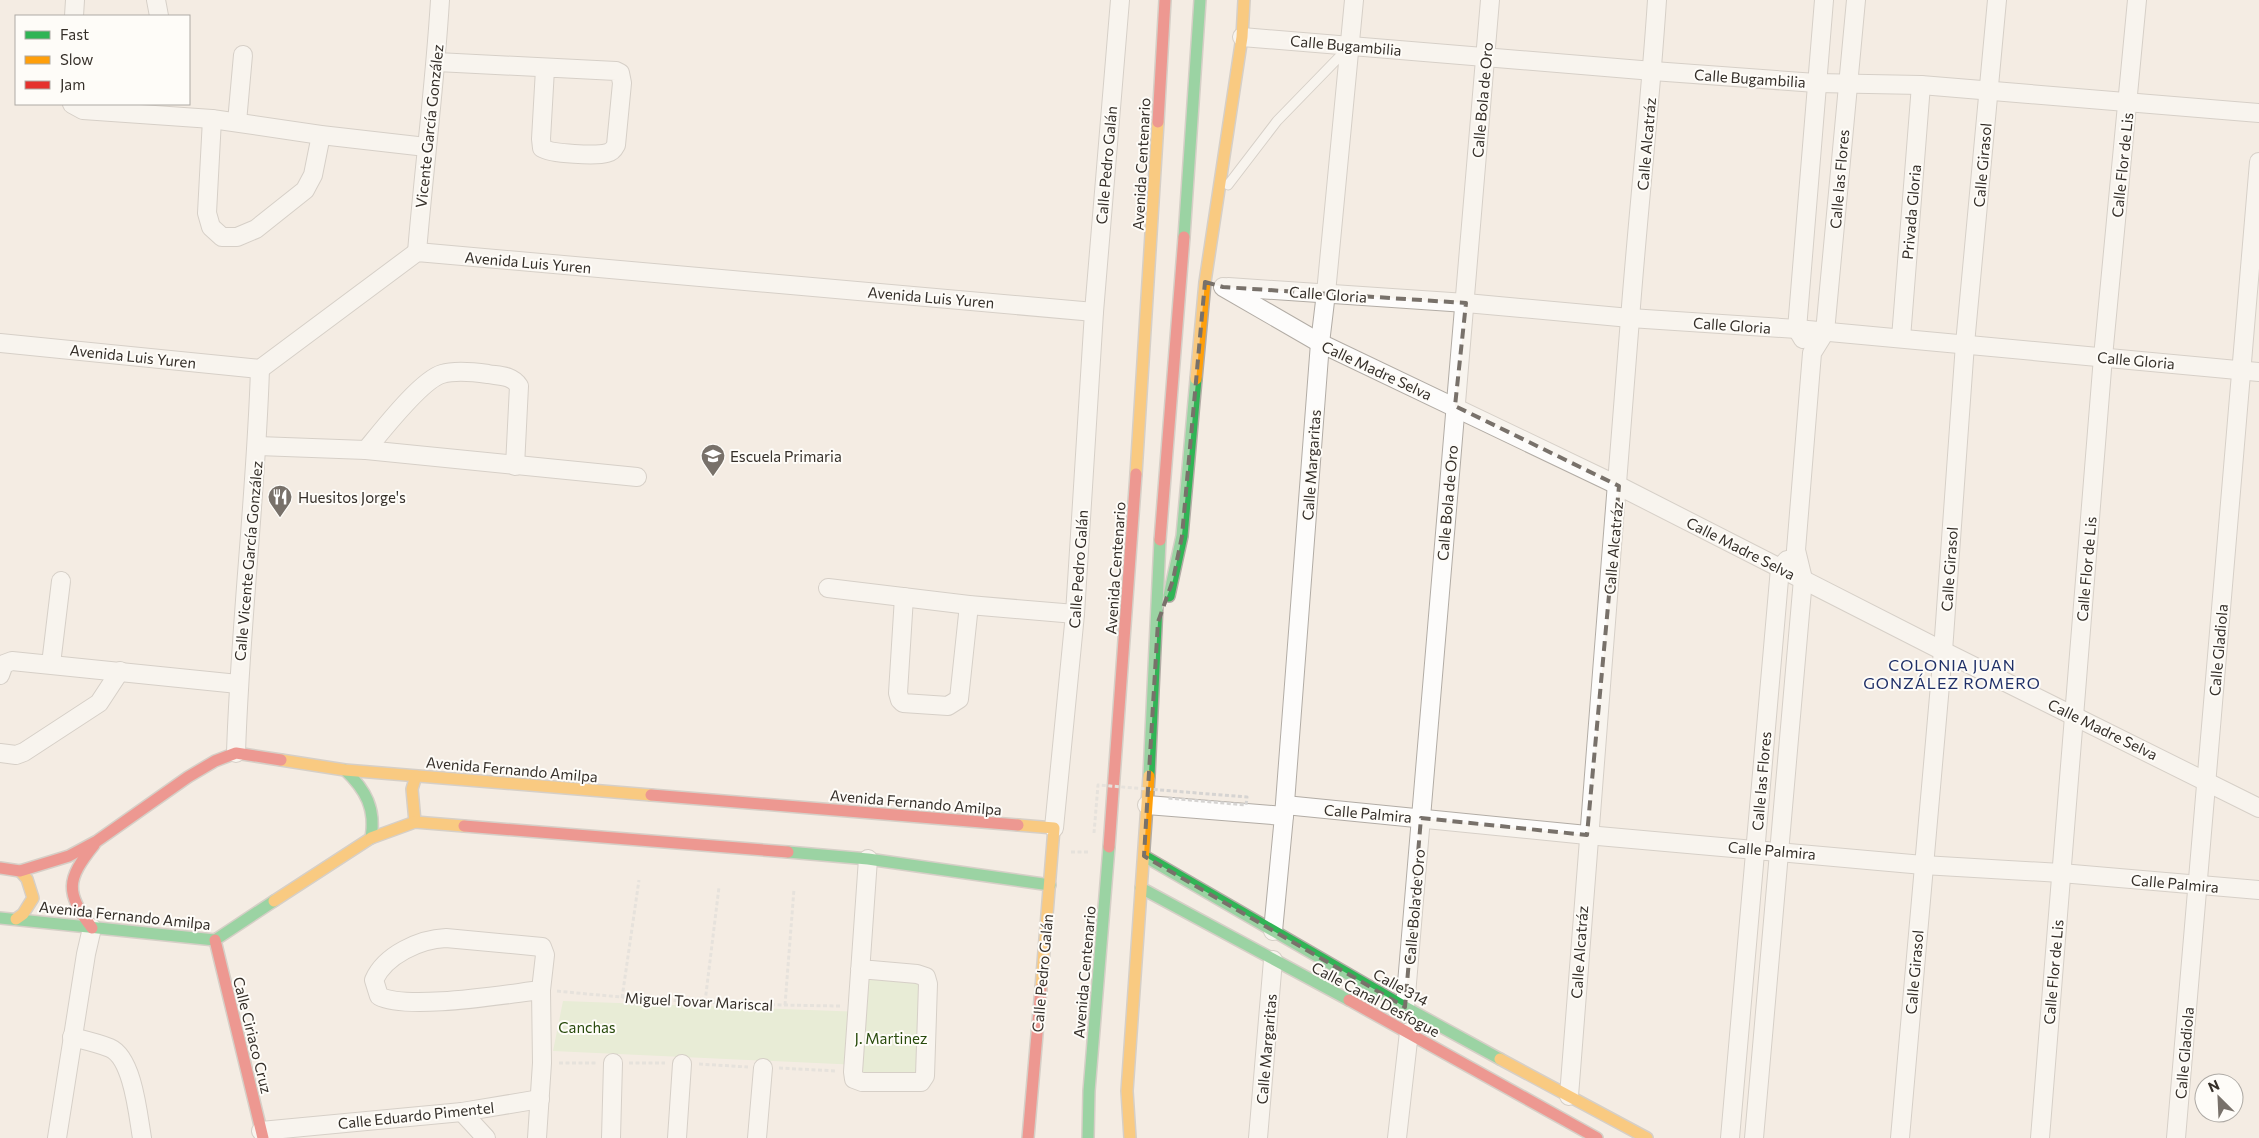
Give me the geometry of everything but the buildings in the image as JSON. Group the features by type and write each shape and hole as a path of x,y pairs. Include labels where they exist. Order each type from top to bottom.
{"street":[{"path":"74,15 75,0"},
{"path":"156,0 159,15"},
{"name":"Vicente García González","path":"417,252 426,147 437,62 440,0"},
{"name":"Calle Pedro Galán","path":"1028,1138 1054,828 1075,614 1094,312 1120,0"},
{"name":"Avenida Centenario","path":"1088,1138 1089,1091 1109,852 1147,322 1165,0"},
{"path":"1130,1138 1127,1091 1144,856 1158,622 1159,557 1200,0"},
{"path":"1158,622 1170,594 1182,536 1205,282 1242,37 1244,0"},
{"name":"Calle Margaritas","path":"1273,931 1285,810 1320,343 1354,0"},
{"name":"Calle Bola de Oro","path":"1405,1007 1455,406 1466,303 1490,0"},
{"name":"Calle Alcatráz","path":"1568,1096 1657,0"},
{"name":"Calle las Flores","path":"1796,329 1824,0"},
{"name":"Calle las Flores","path":"1754,1138 1803,579 1796,550 1812,353 1825,332 1856,0"},
{"name":"Calle Girasol","path":"1900,1138 1943,651 1965,344 1997,0"},
{"name":"Calle Flor de Lis","path":"2040,1138 2103,357 2137,0"},
{"path":"1162,40 1176,26"},
{"name":"Calle Bugambilia","path":"1242,37 1652,71 1816,83 1921,85 2128,104 2259,113"},
{"path":"237,122 243,55"},
{"path":"437,62 611,70 620,74 622,82 616,145 611,152 601,154 551,152 542,148 545,68"},
{"name":"Privada Gloria","path":"1900,338 1921,85"},
{"path":"74,105 83,110 152,109 321,135 426,147"},
{"path":"212,119 207,213 211,227 222,237 237,237 256,229 305,190 313,175 321,135"},
{"name":"Calle Gladiola","path":"2176,1138 2259,162"},
{"path":"260,369 417,252"},
{"name":"Avenida Luis Yuren","path":"417,252 1094,312"},
{"name":"Calle Gloria","path":"1205,282 1224,287 1466,303 1630,318 1796,329 2259,372"},
{"name":"Calle Madre Selva","path":"1224,287 1320,343 1619,486 1943,651 2074,714 2259,808"},
{"path":"1796,329 1812,353"},
{"name":"Avenida Luis Yuren","path":"0,343 260,369"},
{"name":"Calle Vicente García González","path":"236,753 238,684 258,446 260,369"},
{"path":"366,450 413,395 437,376 479,373 508,377 516,381 519,386 515,466"},
{"path":"258,446 366,450 637,477"},
{"path":"1780,568 1796,550"},
{"name":"Calle las Flores","path":"1730,1138 1780,568"},
{"path":"51,664 61,581"},
{"path":"828,588 969,605 1075,614"},
{"path":"904,597 898,693 903,703 948,706 959,699 969,605"},
{"path":"0,674 2,667 8,662 51,664 238,684"},
{"path":"0,753 16,755 24,752 99,703 120,671"},
{"path":"0,868 20,871 69,856 97,841 188,777 236,753"},
{"name":"Avenida Fernando Amilpa","path":"236,753 345,770 1054,828"},
{"path":"345,770 359,783 368,800 375,821 371,838"},
{"path":"415,822 412,789 416,776"},
{"name":"Calle Palmira","path":"1147,805 1285,810 1421,818 1923,865 2061,873 2259,890"},
{"name":"Avenida Fernando Amilpa","path":"0,918 215,940 371,838 415,822 868,860 1050,886"},
{"path":"57,1138 72,1037 92,928 74,902 70,890 71,878 97,841"},
{"name":"Calle 314","path":"1144,856 1405,1007 1647,1138"},
{"path":"860,969 917,974 926,977 928,984 925,1076 921,1082 913,1084 862,1082 854,1079 853,1072 858,1006 860,969 868,860"},
{"path":"16,919 24,914 33,898 27,879 20,871"},
{"name":"Calle Canal Desfogue","path":"1141,888 1409,1032 1597,1138"},
{"path":"537,1138 540,1098 541,990 545,955 542,947 430,938 417,943 388,962 378,971 374,980 379,996 388,1001 414,1003 541,990"},
{"name":"Calle Ciriaco Cruz","path":"215,940 262,1135"},
{"name":"Calle Margaritas","path":"1258,1138 1273,960"},
{"path":"1397,1138 1409,1032"},
{"path":"72,1037 112,1048 123,1061 132,1082 142,1138"},
{"path":"611,1138 613,1063"},
{"path":"677,1138 682,1064"},
{"path":"757,1138 763,1068"},
{"name":"Calle Eduardo Pimentel","path":"262,1135 462,1112 540,1098"},
{"path":"462,1112 486,1138"},
{"path":"1564,1138 1565,1120"}],"lane":[{"path":"1216,202 1277,122 1350,46"}],"path":[{"path":"1094,833 1098,785 1247,797 1246,805 1168,798"},
{"path":"1053,852 1109,852"},
{"path":"622,998 639,880"},
{"path":"705,1002 719,887"},
{"path":"785,1005 794,889"},
{"name":"Miguel Tovar Mariscal","path":"541,990 622,998 858,1006"}],"highlighted area":[{"path":"1205,282 1223,287 1466,303 1455,406 1619,486 1587,835 1421,818 1405,1007 1144,856 1158,622 1173,580 1182,536"}],"green space":[{"name":"J. Martinez","path":"868,972 933,979 926,1079 859,1072 859,1065 553,1051 563,1001 864,1012"}],"traffic: fast":[{"path":"1184,237 1200,0"},
{"path":"1169,596 1182,536 1196,379"},
{"path":"1149,776 1160,540"},
{"path":"345,770 359,785 368,801 372,818 371,838"},
{"path":"1088,1138 1089,1091 1109,847"},
{"path":"788,852 868,859 1050,885"},
{"path":"1144,856 1405,1007 1500,1059"},
{"path":"1141,888 1349,1000"},
{"path":"0,918 215,940 274,901"}],"traffic: slow":[{"path":"1196,379 1205,282 1242,37 1244,0"},
{"path":"1136,474 1158,122"},
{"path":"281,760 345,770 651,795"},
{"path":"415,822 412,789 416,776"},
{"path":"1130,1138 1127,1091 1149,776"},
{"path":"274,901 371,838 415,822 464,826"},
{"path":"1018,825 1054,828 1041,988"},
{"path":"16,919 23,914 33,898 27,879 20,871"},
{"path":"1500,1059 1647,1138"}],"traffic: jam":[{"path":"1158,122 1165,0"},
{"path":"1160,540 1184,237"},
{"path":"1109,847 1136,474"},
{"path":"0,868 20,871 69,856 97,841 188,777 215,761 236,753 281,760"},
{"path":"651,795 1018,825"},
{"path":"464,826 788,852"},
{"path":"92,928 77,905 72,886 78,868 94,845"},
{"path":"215,940 263,1138"},
{"path":"1028,1138 1041,988"},
{"path":"1349,1000 1597,1138"}],"place":[{"name":"Escuela Primaria","path":"713,477"},
{"name":"Huesitos Jorge's","path":"280,518"}],"district":[{"name":"COLONIA JUAN GONZÁLEZ ROMERO","path":"1952,673"}],"park label":[{"name":"Canchas","path":"587,1027"}]}
